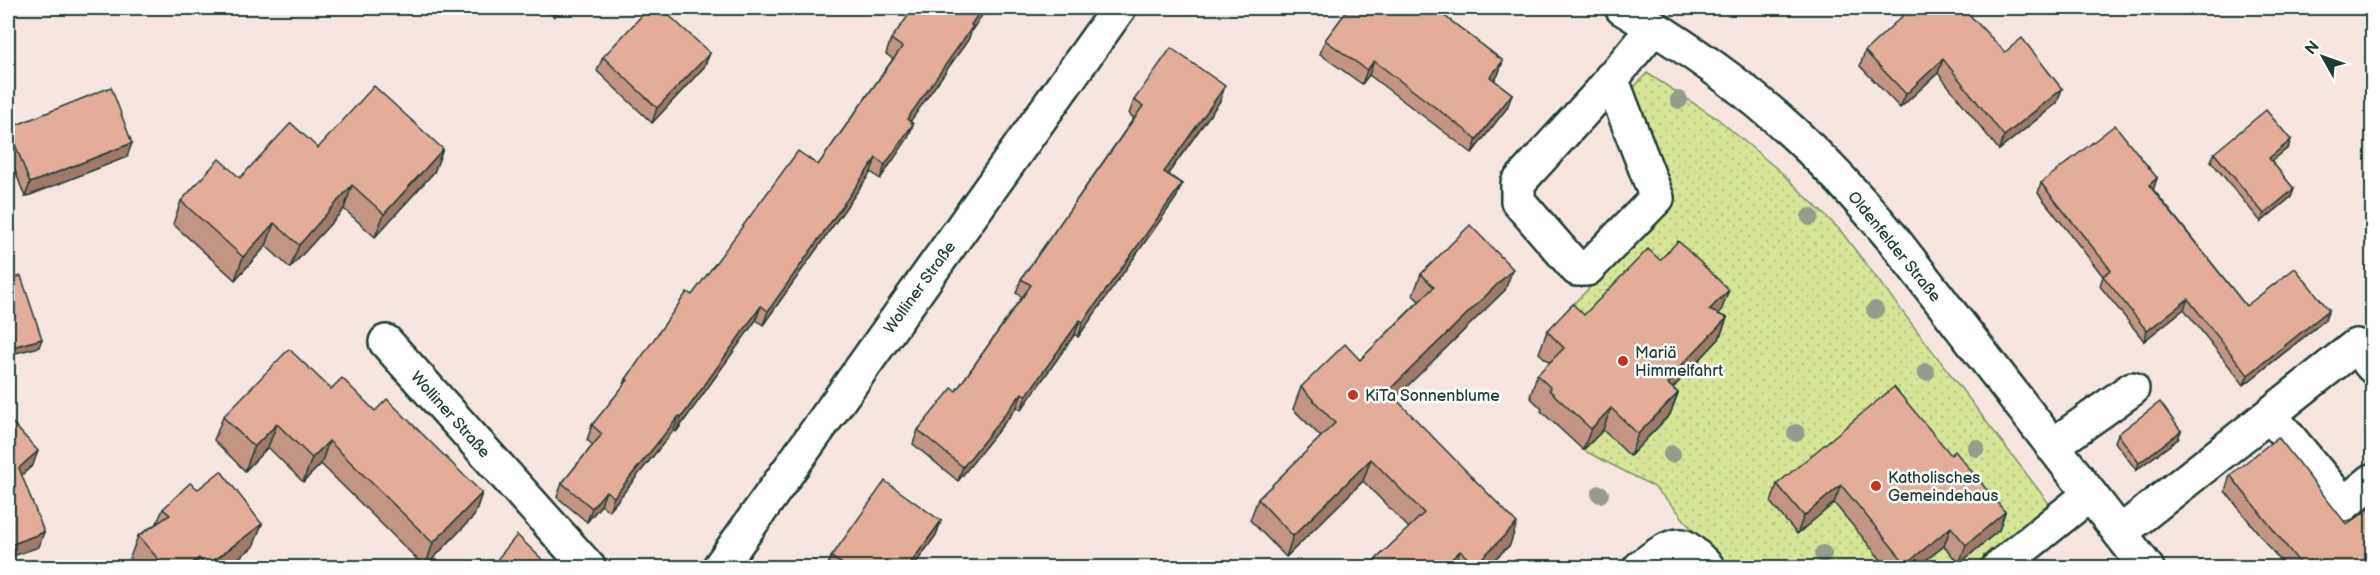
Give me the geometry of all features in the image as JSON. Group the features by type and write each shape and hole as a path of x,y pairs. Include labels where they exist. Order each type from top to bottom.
{"street":[{"name":"Wolliner Straße","path":"719,567 1119,8"},
{"name":"Oldenfelder Straße","path":"1622,8 1654,27 1758,101 1836,174 1893,239 2147,567"},
{"path":"1611,78 1657,198 1587,269 1577,269 1518,201 1518,183 1654,27"},
{"name":"Wolliner Straße","path":"386,342 589,567"},
{"path":"2120,533 2356,346 2373,366"},
{"path":"2052,446 2132,389"},
{"path":"2270,415 2344,504 2373,481"},
{"path":"1998,567 2090,495"},
{"path":"1640,567 1658,554 1678,546 1685,546 1708,567"}],"green space":[{"path":"1647,73 1718,119 1782,173 1840,230 2051,506 1973,567 1722,567 1674,507 1653,486 1583,450 1603,430 1631,455 1670,415 1576,337 1565,326 1564,313 1674,205 1634,87"}],"building":[{"path":"649,8 661,8 710,53 657,108 603,57"},
{"path":"914,8 982,8 971,25 973,26 907,119 913,124 885,165 876,158 768,311 761,306 681,418 679,416 614,497 606,491 592,508 562,483 602,434 592,425 628,380 626,379 687,292 692,295 798,151 818,165 902,47 891,39"},
{"path":"1349,8 1434,8 1503,61 1490,77 1512,94 1477,139 1374,61 1367,70 1325,40"},
{"path":"1911,8 1963,8 2005,52 2022,38 2062,89 2004,136 1943,59 1906,94 1865,51"},
{"path":"1171,48 1225,86 1164,172 1182,184 1083,322 1080,320 1026,396 1022,393 963,467 918,430 952,388 956,391 1031,285 1021,279 1143,106 1134,100"},
{"path":"374,86 443,149 384,214 352,185 299,245 274,223 243,257 181,201 219,159 240,178 291,123 318,148"},
{"path":"111,87 132,143 30,183 9,128"},
{"path":"2266,110 2291,140 2269,158 2294,189 2264,214 2214,153"},
{"path":"2115,125 2157,178 2149,185 2246,306 2295,268 2329,310 2248,375 2188,299 2147,331 2103,276 2111,270 2041,183"},
{"name":"KiTa Sonnenblume","path":"1470,225 1513,269 1388,391 1517,523 1475,565 1460,551 1443,567 1368,567 1424,513 1371,459 1293,536 1258,499 1335,423 1301,387 1345,344 1360,360 1434,287 1421,274"},
{"name":"Mariä Himmelfahrt","path":"1678,241 1729,290 1709,310 1727,318 1669,378 1671,381 1668,384 1678,393 1638,434 1611,408 1591,429 1549,390 1551,388 1537,375 1564,348 1547,331 1573,304 1584,315 1648,249 1660,260"},
{"path":"21,276 42,339 8,348 8,280"},
{"path":"289,349 331,389 342,378 375,411 387,399 482,493 433,543 329,441 312,458 277,424 254,447 223,417"},
{"name":"Katholisches Gemeindehaus","path":"1894,387 1951,455 1955,451 2005,512 1966,545 1951,527 1906,564 1841,485 1804,516 1777,484"},
{"path":"2160,402 2181,431 2139,463 2118,434"},
{"path":"10,420 38,451 19,468 44,532 8,546 8,423"},
{"path":"2278,437 2347,525 2373,506 2373,567 2292,567 2299,562 2230,475"},
{"path":"221,471 262,524 206,566 199,558 187,567 165,567 138,536 170,515 163,509 190,483 198,489"},
{"path":"885,481 941,521 908,567 847,567 831,557"},
{"path":"517,535 550,567 491,567"}],"place":[{"name":"Mariä Himmelfahrt","path":"1623,361"},
{"name":"KiTa Sonnenblume","path":"1353,395"},
{"name":"Katholisches Gemeindehaus","path":"1876,486"}]}
